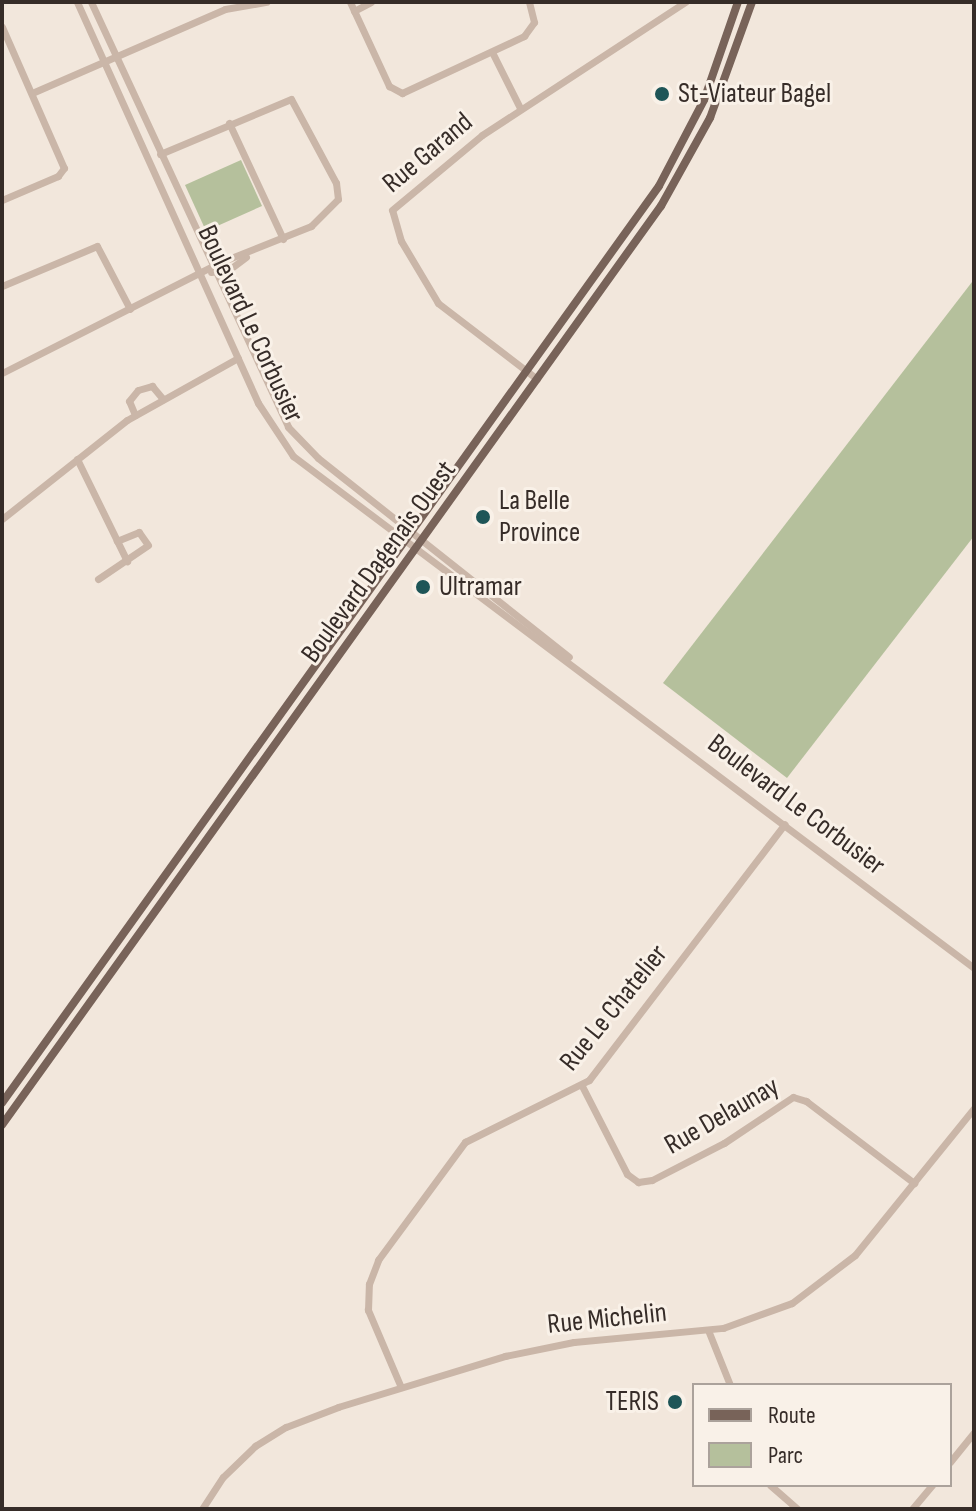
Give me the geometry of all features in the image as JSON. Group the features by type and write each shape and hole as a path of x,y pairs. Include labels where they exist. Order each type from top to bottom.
{"main road":[{"name":"Boulevard Dagenais Ouest","path":"2,1103 527,372 673,163 704,101 738,2"},
{"name":"Boulevard Dagenais Ouest","path":"2,1125 686,166 721,92 752,2"}],"street":[{"name":"Boulevard Le Corbusier","path":"77,2 268,422 293,456 404,542 591,677 974,968"},
{"name":"Boulevard Le Corbusier","path":"91,2 288,427 318,458 413,530 591,677"},
{"path":"32,93 227,8 266,2"},
{"path":"350,2 388,84 397,92 409,91 492,52 530,30 534,16 529,2"},
{"path":"354,11 371,2"},
{"name":"Rue Garand","path":"537,379 442,308 417,272 391,215 401,199 520,108 685,2"},
{"path":"2,27 64,168 58,176 2,200"},
{"path":"492,52 520,108"},
{"path":"2,373 201,273 230,269 250,254 313,225 335,203 336,183 294,100 280,99 160,154"},
{"path":"229,123 283,239"},
{"path":"2,286 98,246 130,309"},
{"path":"2,519 135,415 238,358"},
{"path":"135,415 129,401 138,390 152,386 163,399"},
{"path":"77,459 127,561"},
{"path":"98,579 145,550 147,541 137,532 117,541"},
{"name":"Rue Le Chatelier","path":"400,1385 368,1310 369,1284 378,1260 465,1142 582,1086 785,824"},
{"name":"Rue Delaunay","path":"582,1086 626,1172 637,1181 652,1180 724,1143 783,1100 796,1097 914,1183"},
{"name":"Rue Michelin","path":"202,1509 229,1471 273,1434 400,1385 539,1348 708,1330 767,1314 818,1287 855,1255 974,1108"},
{"path":"708,1330 729,1383"},
{"path":"952,1460 974,1432"},
{"path":"772,1487 798,1509"},
{"path":"912,1509 930,1487"}],"green space":[{"path":"241,160 262,206 206,231 185,185"},
{"path":"972,282 974,536 787,778 663,683"}],"place":[{"name":"St-Viateur Bagel","path":"662,94"},
{"name":"La Belle Province","path":"483,517"},
{"name":"Ultramar","path":"423,587"},
{"name":"TERIS","path":"675,1402"}]}
